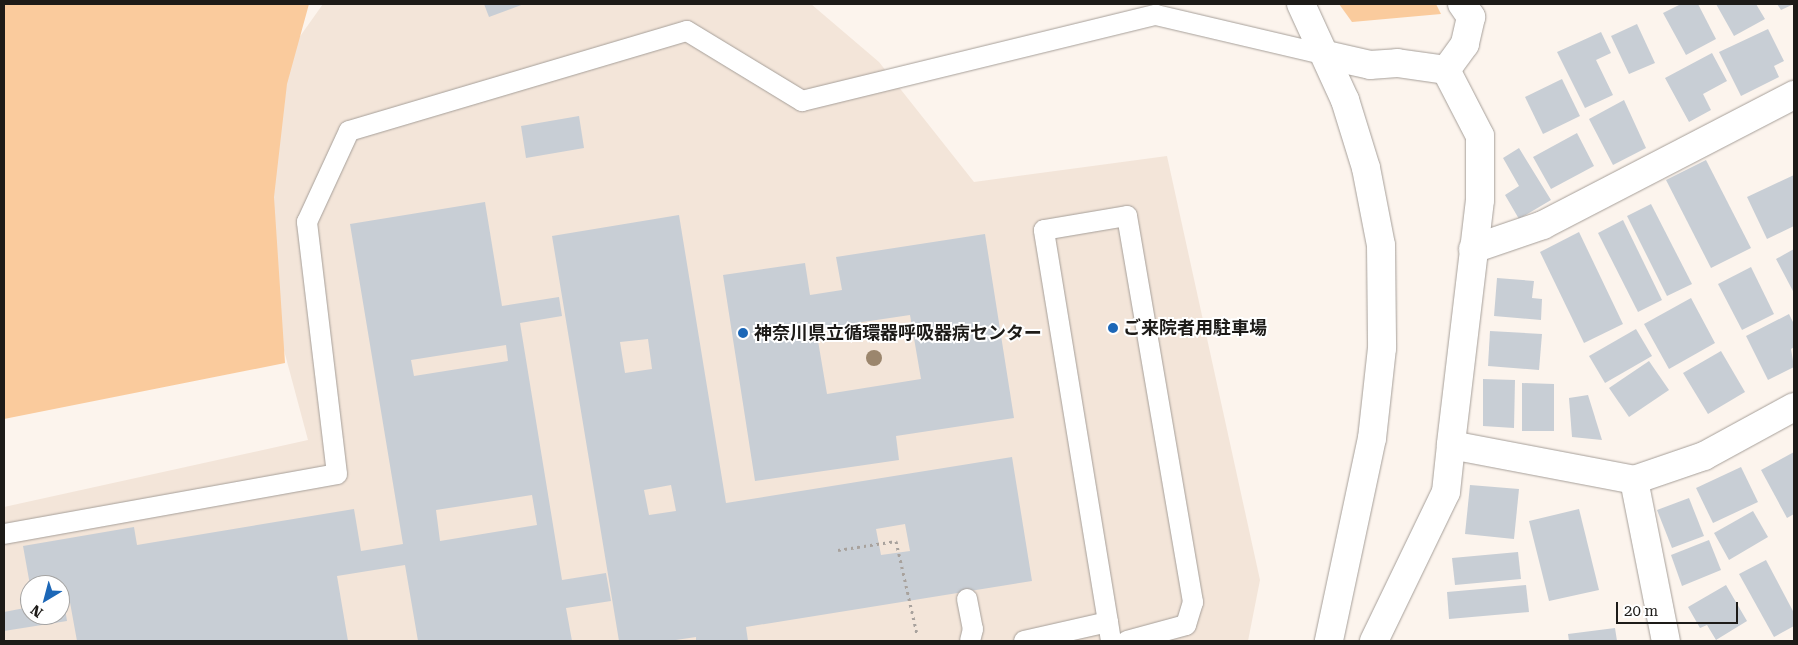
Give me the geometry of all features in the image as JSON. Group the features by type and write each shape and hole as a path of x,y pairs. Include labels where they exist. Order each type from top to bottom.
{"street":[{"path":"1301,4 1346,100 1366,168 1381,245 1382,348 1372,438 1329,641"},
{"path":"1446,70 1466,44 1471,17 1462,4"},
{"path":"1326,55 1370,65 1397,63 1446,70"},
{"path":"1374,641 1446,492 1452,445 1480,200 1480,136 1446,70"},
{"path":"1473,249 1543,224 1794,95"},
{"path":"1452,445 1634,480 1704,456 1794,407"},
{"path":"1634,480 1666,641"}],"lane":[{"path":"4,534 337,474 308,222 349,131 687,31 802,101 1156,15 1326,55"},
{"path":"1024,641 1110,632 1044,230 1127,216 1193,602 1186,625 1127,641"},
{"path":"966,600 973,629 970,641"}],"path":[{"path":"838,550 896,541 916,634"}],"shaded area":[{"path":"4,4 309,4 287,84 274,197 285,363 4,419"},
{"name":"神奈川県立循環器呼吸器病センター","path":"323,4 811,4 879,62 974,182 1167,156 1260,580 1248,641 4,641 4,507 308,440 251,227 291,49"},
{"path":"1339,4 1436,4 1441,14 1352,22"}],"building":[{"path":"484,4 524,4 489,17"},
{"path":"1681,4 1698,4 1716,39 1686,55 1663,13"},
{"path":"1716,4 1756,4 1765,19 1734,36"},
{"path":"1777,4 1794,4 1781,10"},
{"path":"1637,24 1655,63 1629,74 1611,36"},
{"path":"1768,29 1784,61 1774,66 1779,77 1741,96 1719,52"},
{"path":"1601,32 1611,53 1596,60 1613,95 1585,108 1557,52"},
{"path":"1712,53 1727,81 1703,94 1711,110 1689,122 1665,78"},
{"path":"1562,79 1580,116 1543,134 1525,97"},
{"path":"1624,100 1646,148 1613,165 1589,119"},
{"path":"579,116 584,148 526,158 521,126"},
{"path":"1577,133 1594,166 1551,189 1533,157"},
{"path":"1519,148 1551,200 1519,219 1505,195 1519,186 1503,158"},
{"path":"1706,160 1751,248 1711,268 1666,180"},
{"path":"1794,175 1794,226 1767,239 1747,197"},
{"path":"485,202 502,306 559,297 562,316 520,323 562,580 606,573 611,601 566,608 572,641 418,641 405,565 337,576 348,641 77,641 70,602 70,575 28,575 23,546 134,527 137,545 354,509 361,551 403,544 350,224","holes":["506,345 508,361 414,376 411,360","532,495 537,525 440,541 436,510"]},
{"path":"1651,204 1692,284 1667,296 1627,216"},
{"path":"679,215 726,503 1012,457 1032,581 746,627 748,641 696,641 696,637 669,641 619,641 552,236","holes":["648,339 652,369 625,373 620,342","671,485 676,511 649,515 644,490","905,524 910,551 881,555 876,529"]},
{"path":"1623,220 1662,300 1638,312 1598,233"},
{"path":"1579,232 1623,324 1584,343 1540,252"},
{"path":"985,234 1014,418 896,436 899,460 755,481 723,275 805,263 810,295 842,290 836,257","holes":["910,315 921,379 827,394 816,329"]},
{"path":"1794,249 1794,293 1776,259"},
{"path":"1751,267 1774,314 1742,330 1718,284"},
{"path":"1497,278 1534,281 1532,298 1542,299 1541,320 1494,316"},
{"path":"1691,298 1715,343 1669,369 1644,324"},
{"path":"1789,314 1794,324 1794,347 1791,349 1794,367 1768,380 1746,336"},
{"path":"1636,329 1652,356 1605,383 1589,356"},
{"path":"1490,331 1542,334 1539,370 1488,366"},
{"path":"1721,351 1745,392 1708,414 1683,373"},
{"path":"1649,361 1669,390 1629,417 1609,388"},
{"path":"1483,379 1515,380 1514,428 1483,426"},
{"path":"1522,383 1554,384 1554,431 1522,431"},
{"path":"1588,395 1602,440 1572,437 1569,398"},
{"path":"1794,452 1794,514 1787,518 1761,470"},
{"path":"1741,467 1758,502 1713,523 1696,488"},
{"path":"1470,485 1519,489 1514,539 1465,534"},
{"path":"1689,498 1704,536 1672,548 1657,510"},
{"path":"1579,509 1599,590 1549,601 1529,521"},
{"path":"1753,511 1768,537 1729,560 1714,533"},
{"path":"1709,540 1721,570 1682,586 1671,555"},
{"path":"1518,552 1521,579 1455,585 1452,558"},
{"path":"1766,560 1794,613 1794,626 1774,637 1739,574"},
{"path":"1526,585 1529,612 1449,619 1447,592"},
{"path":"1726,585 1747,621 1716,640 1707,625 1700,628 1688,607"},
{"path":"20,609 20,625 42,625 4,631 4,612"},
{"path":"1615,628 1617,641 1569,641 1568,634"}],"place":[{"name":"ご来院者用駐車場","path":"1113,328"},
{"name":"神奈川県立循環器呼吸器病センター","path":"743,333"}]}
